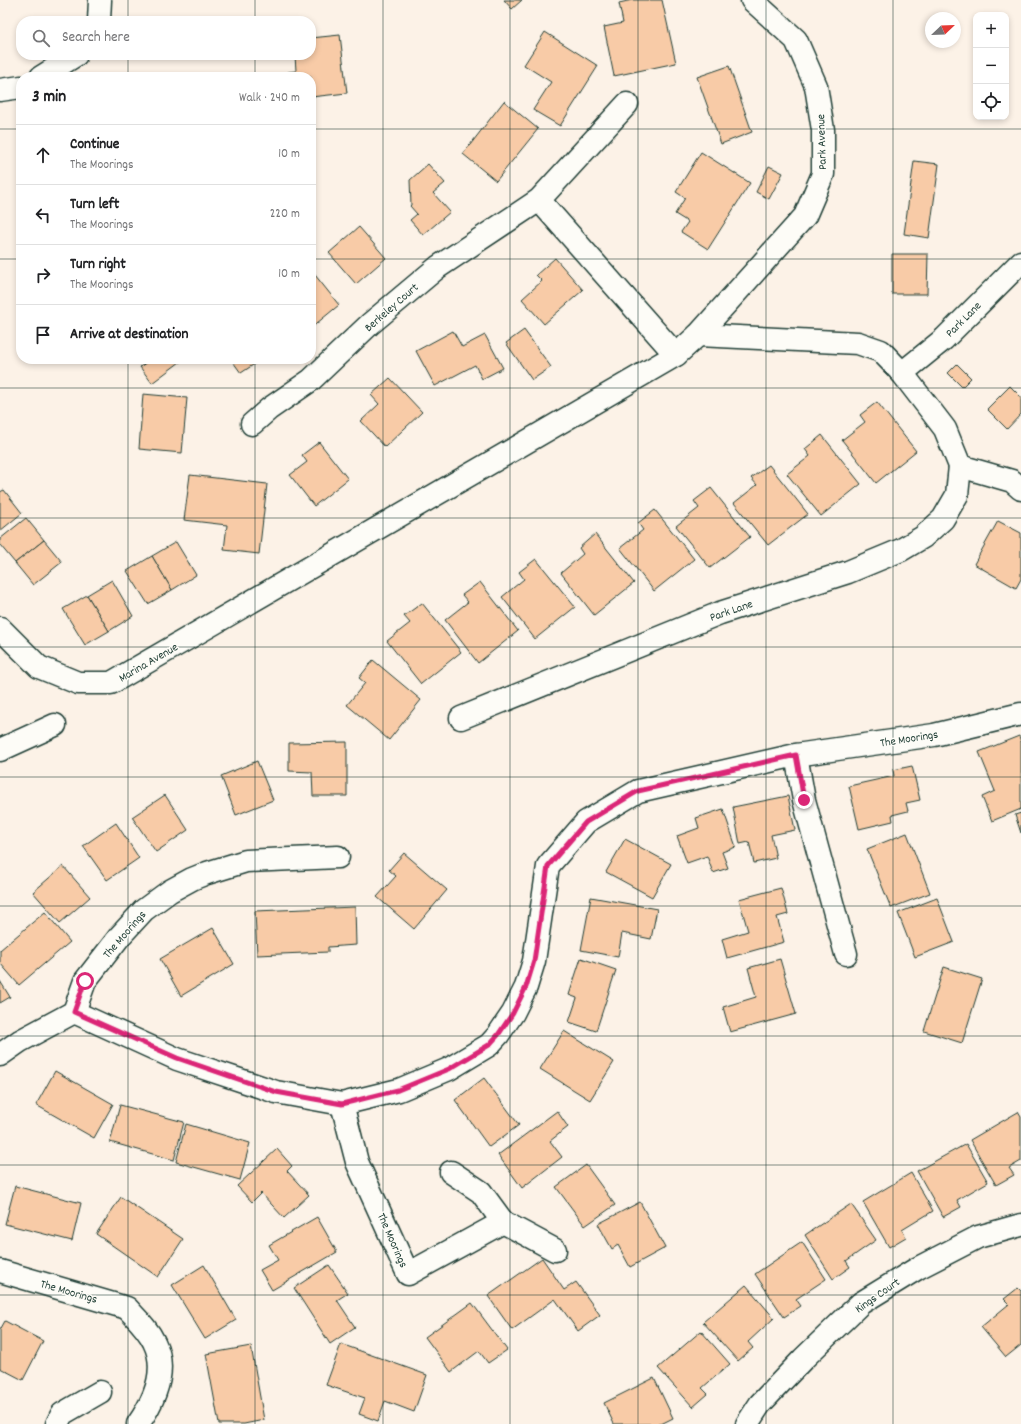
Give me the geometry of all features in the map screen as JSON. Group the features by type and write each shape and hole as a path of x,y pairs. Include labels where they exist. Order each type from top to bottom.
{"street":[{"path":"99,16 100,0"},
{"name":"Park Avenue","path":"676,355 698,335 806,216 823,174 824,130 816,86 796,40 752,0"},
{"path":"49,72 68,60"},
{"path":"0,90 16,88"},
{"name":"Berkeley Court","path":"252,424 269,409 311,380 370,324 438,267 539,200 627,104"},
{"path":"539,200 676,355"},
{"name":"Park Lane","path":"902,373 944,339 1021,262"},
{"name":"Park Lane","path":"461,718 720,613 848,572 901,550 923,537 943,519 956,495 960,466 945,429 902,373 881,351 858,343 698,335"},
{"name":"Marina Avenue","path":"0,628 39,667 78,683 111,683 676,355"},
{"path":"960,466 1012,482 1021,488"},
{"name":"The Moorings","path":"338,857 246,861 207,873 170,891 144,910 120,936 85,981 74,1012 177,1058 276,1092 342,1104 398,1090 449,1069 489,1045 498,1035 513,1013 526,987 534,961 548,866 586,822 638,791 796,755 934,735 1021,714"},
{"path":"0,750 55,725"},
{"path":"796,755 804,800 846,954"},
{"path":"0,1055 20,1041 74,1012"},
{"name":"The Moorings","path":"342,1104 357,1162 408,1274 503,1222"},
{"path":"451,1172 481,1192 503,1222 555,1250"},
{"name":"Kings Court","path":"747,1424 764,1399 803,1359 861,1304 918,1268 978,1237 1021,1225"},
{"name":"The Moorings","path":"0,1271 127,1308 143,1324 155,1343 160,1364 158,1386 147,1412 138,1424"},
{"path":"57,1424 62,1414 100,1392"}],"building":[{"path":"504,0 522,0 512,9"},
{"path":"632,0 662,0 676,63 614,76 604,27 623,23 619,3"},
{"path":"545,32 598,66 560,126 533,110 551,82 524,65"},
{"path":"340,35 347,93 316,96 316,72 288,72 296,71 295,60 316,60 316,37"},
{"path":"729,66 752,132 721,144 697,77"},
{"path":"504,101 538,129 496,181 463,154"},
{"path":"701,152 750,183 708,249 681,232 688,222 675,214 685,198 676,192"},
{"path":"914,161 939,164 929,238 904,234"},
{"path":"428,164 445,183 433,193 450,212 423,235 410,220 417,214 410,206 410,180"},
{"path":"769,166 783,173 769,199 756,192"},
{"path":"359,227 386,258 356,284 329,253"},
{"path":"892,254 928,254 927,294 892,294"},
{"path":"555,258 583,290 544,324 522,299 542,281 536,275"},
{"path":"316,276 339,305 316,324"},
{"path":"524,330 551,367 532,380 506,343"},
{"path":"453,331 462,347 485,335 503,368 482,379 475,365 435,386 416,351"},
{"path":"144,364 177,364 152,383 140,367"},
{"path":"235,364 254,364 241,373"},
{"path":"957,364 971,378 962,387 948,373"},
{"path":"390,378 422,412 385,447 361,421 379,404 371,395"},
{"path":"1010,386 1021,397 1021,414 1007,429 987,409"},
{"path":"143,394 187,398 182,453 139,449"},
{"path":"877,402 916,451 876,483 842,440 865,422 860,415"},
{"path":"822,435 861,484 821,516 787,474 810,456 805,449"},
{"path":"319,442 348,479 314,506 290,475 307,462 302,455"},
{"path":"769,465 808,514 768,545 734,503 757,485 751,478"},
{"path":"190,475 267,484 259,554 224,550 227,525 184,520"},
{"path":"711,488 750,537 710,568 676,526 699,508 694,501"},
{"path":"4,490 22,513 0,531 0,492"},
{"path":"655,510 694,559 654,591 620,548 643,530 638,523"},
{"path":"26,518 44,540 15,563 0,545 0,539"},
{"path":"998,521 1021,533 1021,579 1016,588 974,564"},
{"path":"595,534 634,583 594,615 561,573 583,554 579,548"},
{"path":"44,540 62,562 33,585 15,563"},
{"path":"176,542 196,575 172,590 152,556"},
{"path":"152,556 172,590 148,604 127,571"},
{"path":"536,559 575,607 535,639 502,597 524,579 519,572"},
{"path":"112,580 133,616 109,631 87,595"},
{"path":"480,582 518,631 478,663 445,620 468,602 462,595"},
{"path":"87,595 109,631 85,645 63,609"},
{"path":"422,603 461,652 421,684 387,641 410,623 404,616"},
{"path":"373,660 421,700 389,740 347,705 365,683 359,678"},
{"path":"1019,736 1021,742 1021,809 992,821 982,797 995,791 979,752"},
{"path":"347,742 347,796 313,796 312,772 289,771 289,743"},
{"path":"257,761 273,800 236,815 221,776"},
{"path":"912,766 920,800 906,803 908,811 892,815 893,821 859,829 849,786 894,776 893,770"},
{"path":"165,795 188,830 156,852 132,817"},
{"path":"788,796 795,830 771,835 776,858 754,863 749,842 740,844 733,807"},
{"path":"723,809 736,847 722,852 728,868 713,873 707,856 687,863 677,836 699,828 696,818"},
{"path":"1021,813 1021,833 1015,815"},
{"path":"116,823 139,858 107,880 83,846"},
{"path":"907,833 930,893 891,908 867,849"},
{"path":"625,839 671,864 652,897 606,872"},
{"path":"404,853 447,890 414,929 377,897 396,876 389,870"},
{"path":"63,866 90,897 60,923 33,892"},
{"path":"781,888 788,914 777,917 784,942 727,958 722,939 748,931 739,899"},
{"path":"591,897 657,909 651,939 622,933 618,957 581,950"},
{"path":"937,898 954,942 915,957 898,913"},
{"path":"355,907 356,945 328,947 328,952 257,955 255,911"},
{"path":"45,912 70,942 19,985 0,963 0,950"},
{"path":"213,928 234,964 181,996 160,959"},
{"path":"581,958 616,970 596,1031 569,1022 577,998 569,995"},
{"path":"780,959 796,1014 730,1032 723,1007 756,997 748,968"},
{"path":"944,967 982,979 962,1043 924,1031"},
{"path":"0,981 10,997 0,1003"},
{"path":"564,1031 614,1062 590,1100 540,1069"},
{"path":"55,1071 113,1104 94,1138 36,1105"},
{"path":"484,1078 519,1125 489,1147 455,1100"},
{"path":"120,1105 184,1122 174,1160 110,1142"},
{"path":"557,1111 568,1127 550,1141 562,1157 522,1188 498,1155"},
{"path":"1018,1112 1021,1117 1021,1161 1009,1168 1014,1175 996,1185 970,1140"},
{"path":"186,1124 250,1143 240,1180 176,1162"},
{"path":"966,1144 988,1182 957,1200 961,1207 943,1217 917,1171"},
{"path":"277,1149 292,1166 287,1171 309,1195 284,1218 261,1193 252,1202 237,1186"},
{"path":"586,1165 615,1205 585,1226 556,1187"},
{"path":"911,1173 933,1211 902,1230 906,1237 889,1247 863,1202"},
{"path":"15,1186 81,1203 72,1241 5,1224"},
{"path":"121,1197 183,1239 158,1277 96,1234"},
{"path":"640,1202 665,1248 630,1267 618,1245 612,1249 598,1224"},
{"path":"851,1204 876,1240 846,1261 850,1267 833,1279 805,1235"},
{"path":"317,1217 337,1252 272,1290 260,1270 278,1260 269,1245"},
{"path":"802,1242 826,1279 796,1299 801,1306 784,1317 755,1274"},
{"path":"542,1258 564,1290 576,1282 600,1315 578,1331 555,1299 512,1330 488,1296"},
{"path":"204,1265 236,1320 205,1339 172,1285"},
{"path":"329,1265 348,1293 337,1300 355,1327 330,1344 294,1288"},
{"path":"746,1285 774,1318 748,1342 753,1348 738,1361 703,1322"},
{"path":"1018,1288 1021,1291 1021,1345 1006,1357 981,1327 1009,1304 1004,1299"},
{"path":"472,1303 507,1350 488,1363 479,1351 451,1372 425,1337"},
{"path":"5,1321 43,1341 23,1380 0,1368 0,1330"},
{"path":"701,1331 730,1364 702,1388 708,1394 693,1407 658,1368"},
{"path":"341,1344 427,1375 414,1412 385,1401 378,1421 359,1414 365,1398 326,1385"},
{"path":"251,1346 264,1420 244,1424 219,1424 206,1354"},
{"path":"654,1378 673,1418 661,1424 614,1424 604,1403"}],"route":[{"path":"85,981 74,1012 177,1058 276,1092 342,1104 398,1090 449,1069 489,1045 498,1035 513,1013 526,987 534,961 548,866 586,822 638,791 796,755 804,800"}]}
